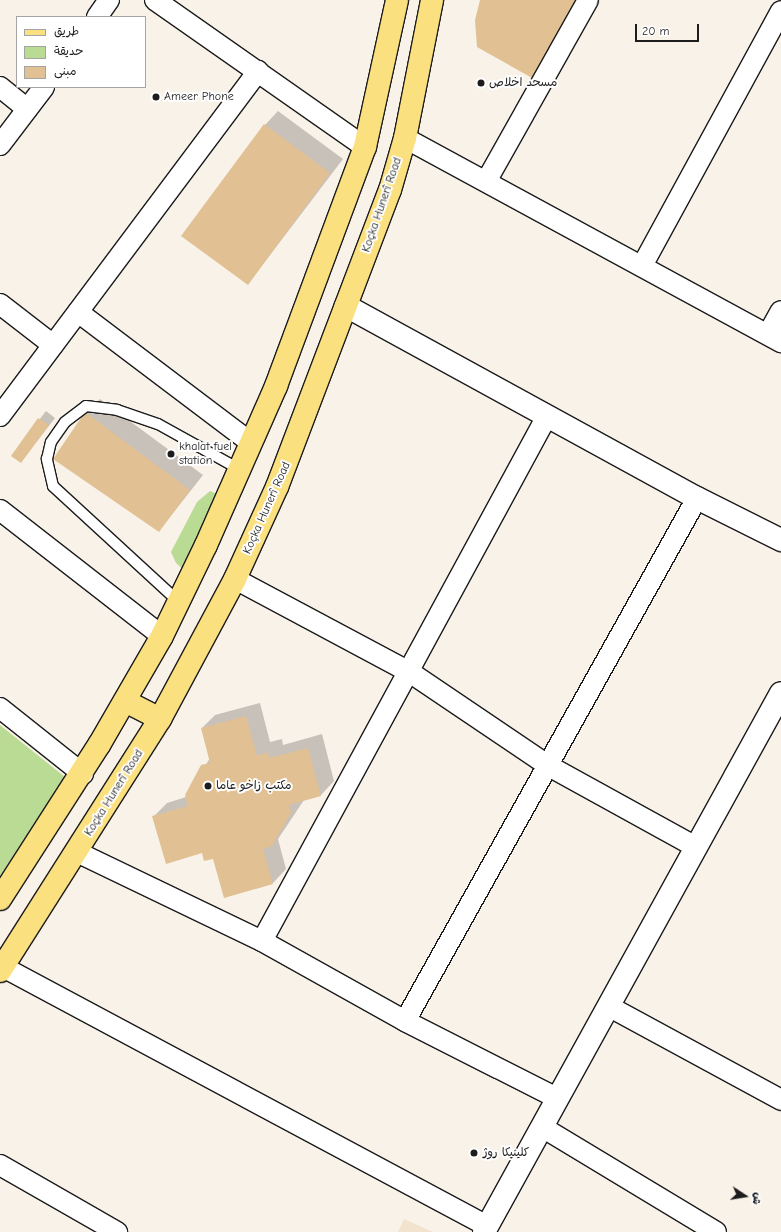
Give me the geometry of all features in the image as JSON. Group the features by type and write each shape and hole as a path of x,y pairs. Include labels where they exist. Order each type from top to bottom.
{"main road":[{"path":"0,899 83,774 162,636 251,443 296,335 365,147 397,0"},
{"name":"Koçka Hunerî Road","path":"1,969 77,852 160,719 235,579 316,390 390,190 405,138 432,0"},
{"path":"125,700 160,719"}],"street":[{"path":"98,16 110,0"},
{"path":"155,0 365,147"},
{"path":"487,180 588,0"},
{"path":"642,266 781,11"},
{"path":"0,416 258,72"},
{"path":"0,87 27,110"},
{"path":"0,144 43,88"},
{"path":"405,138 487,180 774,338 781,310"},
{"path":"0,304 53,345"},
{"path":"346,306 697,498 781,540"},
{"path":"78,312 251,443"},
{"path":"262,941 410,673 547,416"},
{"path":"405,1021 549,766 697,498"},
{"path":"0,510 162,636"},
{"path":"235,579 410,673 549,766 694,846"},
{"path":"1,969 485,1229 557,1098 610,1007 694,846 781,693"},
{"path":"0,708 83,774"},
{"path":"77,852 262,941 405,1021 557,1098"},
{"path":"610,1007 778,1092"},
{"path":"542,1127 704,1229"},
{"path":"0,1165 117,1232"}],"lane":[{"path":"179,602 53,486 47,459 51,442 65,422 86,406 118,410 158,424 239,469"}],"shaded area":[{"path":"404,1219 433,1232 398,1232"}],"green space":[{"path":"210,491 227,498 187,573 176,563 171,552 197,502"},
{"path":"0,725 65,777 0,876"}],"building":[{"path":"480,0 577,0 534,79 477,47 475,20"},
{"path":"264,124 330,173 248,285 181,236"},
{"path":"85,412 190,490 159,532 53,459"},
{"path":"38,418 49,425 21,463 11,456"},
{"path":"246,716 257,756 268,752 269,758 308,748 321,796 289,805 291,813 272,846 263,849 273,884 224,898 213,859 204,861 202,853 166,864 152,816 188,806 185,795 201,765 210,763 201,728"}],"place":[{"name":"مسحد اخلاص","path":"481,83"},
{"name":"Ameer Phone","path":"156,97"},
{"name":"khalat fuel station","path":"171,454"},
{"name":"مكتب زاخو عاما","path":"208,786"},
{"name":"كلينيكا روژ","path":"474,1153"}]}
